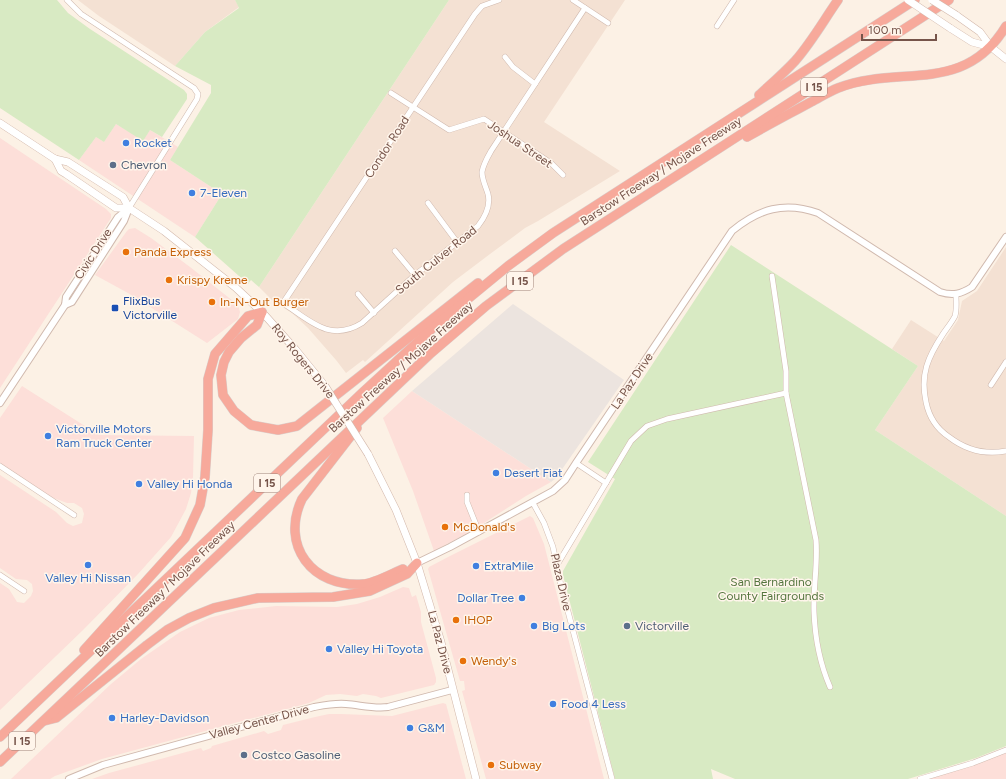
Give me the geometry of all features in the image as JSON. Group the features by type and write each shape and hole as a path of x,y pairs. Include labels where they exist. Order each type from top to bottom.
{"highway":[{"path":"735,116 785,72 796,60 806,48 838,0"},
{"name":"Barstow Freeway / Mojave Freeway","path":"0,737 368,387 435,326 508,266 553,233 915,0"},
{"name":"Barstow Freeway / Mojave Freeway","path":"0,762 375,405 430,354 486,306 563,249 949,0"},
{"path":"679,174 837,88 862,81 937,74 957,69 974,61 991,47 1006,26"},
{"path":"262,312 257,325 241,338 229,352 224,362 221,376 223,395 234,411 251,425 278,430 297,426 485,278 508,266"},
{"path":"32,707 185,538 200,505 205,477 208,430 208,379 215,354 248,316 262,312"},
{"path":"375,405 302,499 297,511 294,526 298,547 307,563 315,571 328,579 344,584 364,584 417,563"},
{"path":"44,721 56,718 167,630 195,616 214,608 258,598 333,597 370,591 407,574 417,563"}],"main road":[{"path":"908,0 972,42 991,47"},
{"path":"932,0 980,32 991,47 1006,59"},
{"name":"Roy Rogers Drive","path":"0,123 55,159 68,162 123,197 129,208 164,231 235,287 262,312 325,386 368,454 396,510 417,563"},
{"name":"Roy Rogers Drive","path":"55,159 61,171 116,208 129,208"},
{"name":"La Paz Drive","path":"417,563 441,642 452,690 476,779"}],"street":[{"name":"Civic Drive","path":"0,403 65,305 66,297 105,236 118,217 129,208 197,99 198,94 194,88 81,14 67,0"},
{"name":"Condor Road","path":"283,303 475,14 482,6 499,0"},
{"path":"573,0 608,23"},
{"path":"717,26 734,0"},
{"name":"South Culver Road","path":"283,303 323,329 333,331 346,330 356,327 415,276 478,226 485,217 489,198 483,180 482,172 484,166 504,132 585,8"},
{"path":"505,57 513,67 536,84"},
{"name":"Joshua Street","path":"392,93 449,130 484,119 551,163 563,175"},
{"path":"428,202 457,242"},
{"name":"La Paz Drive","path":"417,563 533,503 559,486 732,231 745,220 761,212 775,208 792,207 807,209 818,213 940,292 956,295"},
{"path":"1006,237 972,287 965,292 956,295 956,311 954,317 933,349 926,367 923,384 927,409 930,417 946,435 958,444 970,449 996,453 1006,451"},
{"path":"395,251 415,276"},
{"path":"772,276 786,371 786,393 816,540 815,619 817,641 824,672 830,687"},
{"path":"358,294 374,313"},
{"path":"991,384 1006,362"},
{"path":"556,565 631,441 647,426 667,419 786,393"},
{"path":"576,463 606,483"},
{"path":"0,466 74,515"},
{"path":"467,495 467,502 479,532"},
{"name":"Plaza Drive","path":"533,503 550,538 612,779"},
{"path":"0,575 24,591"},
{"name":"Valley Center Drive","path":"69,779 103,765 314,707 330,704 345,704 379,708 388,707 452,690"},
{"path":"920,779 1006,750"}],"shaded area":[{"path":"78,0 235,0 239,7 205,32 175,66 99,16"},
{"path":"449,0 625,0 544,122 620,171 525,228 453,282 365,362 363,360 346,373 308,328 292,313 274,302 259,287"},
{"path":"116,124 143,140 150,130 178,147 170,160 222,194 195,237 79,160 96,137 104,142"},
{"path":"0,138 106,209 111,214 111,218 0,388"},
{"path":"135,228 190,267 238,305 240,312 238,319 207,343 128,293 95,275 127,231"},
{"path":"1006,247 1006,516 875,430 918,366 892,349 911,320 944,341 958,320 962,301 977,291"},
{"path":"513,304 624,380 556,478 551,482 412,391"},
{"path":"22,386 99,435 194,436 193,477 191,493 186,509 171,537 138,574 83,630 0,710 0,583 9,589 17,602 24,603 31,596 33,591 32,584 27,580 16,579 0,568 0,475 56,512 67,523 73,526 82,523 84,514 82,508 74,503 67,503 48,496 0,464 0,418"},
{"path":"412,391 551,482 473,530 434,551 413,491 383,418"},
{"path":"530,516 533,518 544,544 604,779 486,779 462,691 465,690 464,681 460,681 428,569 429,567 450,556"},
{"path":"403,587 409,588 412,597 416,595 421,612 421,622 436,678 434,685 381,698 363,694 357,696 340,694 326,695 309,703 102,759 50,779 11,779 111,684 141,659 180,632 209,618 239,610 276,606 337,607 357,604 380,597"},
{"path":"443,703 446,704 466,779 92,779 201,748 203,751 211,748 212,746 264,731 268,734 281,730 283,725 315,717 329,714 392,716"},
{"path":"1006,752 1006,779 929,779 978,764"}],"green space":[{"path":"0,0 57,0 68,13 90,29 184,90 187,94 187,99 162,137 150,130 143,141 116,124 104,142 96,137 79,160 0,108"},
{"path":"235,0 449,0 259,287 251,280 248,284 195,237 222,194 170,160 211,93 211,85 175,66 205,32 239,8"},
{"name":"San Bernardino County Fairgrounds","path":"731,245 918,366 875,430 1006,516 1006,746 976,758 908,779 735,779 711,769 713,779 615,779 563,571 615,479 588,462"}],"place":[{"name":"Rocket","path":"126,143"},
{"name":"Chevron","path":"113,165"},
{"name":"7-Eleven","path":"192,193"},
{"name":"Panda Express","path":"126,252"},
{"name":"Krispy Kreme","path":"169,280"},
{"name":"In-N-Out Burger","path":"212,302"},
{"name":"FlixBus Victorville","path":"115,308"},
{"name":"Victorville Motors Ram Truck Center","path":"48,436"},
{"name":"Desert Fiat","path":"496,473"},
{"name":"Valley Hi Honda","path":"139,484"},
{"name":"McDonald's","path":"445,527"},
{"name":"Valley Hi Nissan","path":"88,565"},
{"name":"ExtraMile","path":"476,566"},
{"name":"Dollar Tree","path":"522,598"},
{"name":"IHOP","path":"456,620"},
{"name":"Big Lots","path":"534,626"},
{"name":"Victorville","path":"627,626"},
{"name":"Valley Hi Toyota","path":"329,649"},
{"name":"Wendy's","path":"463,661"},
{"name":"Food 4 Less","path":"553,704"},
{"name":"Harley-Davidson","path":"112,718"},
{"name":"G&M","path":"410,728"},
{"name":"Costco Gasoline","path":"244,755"},
{"name":"Subway","path":"491,765"}]}
